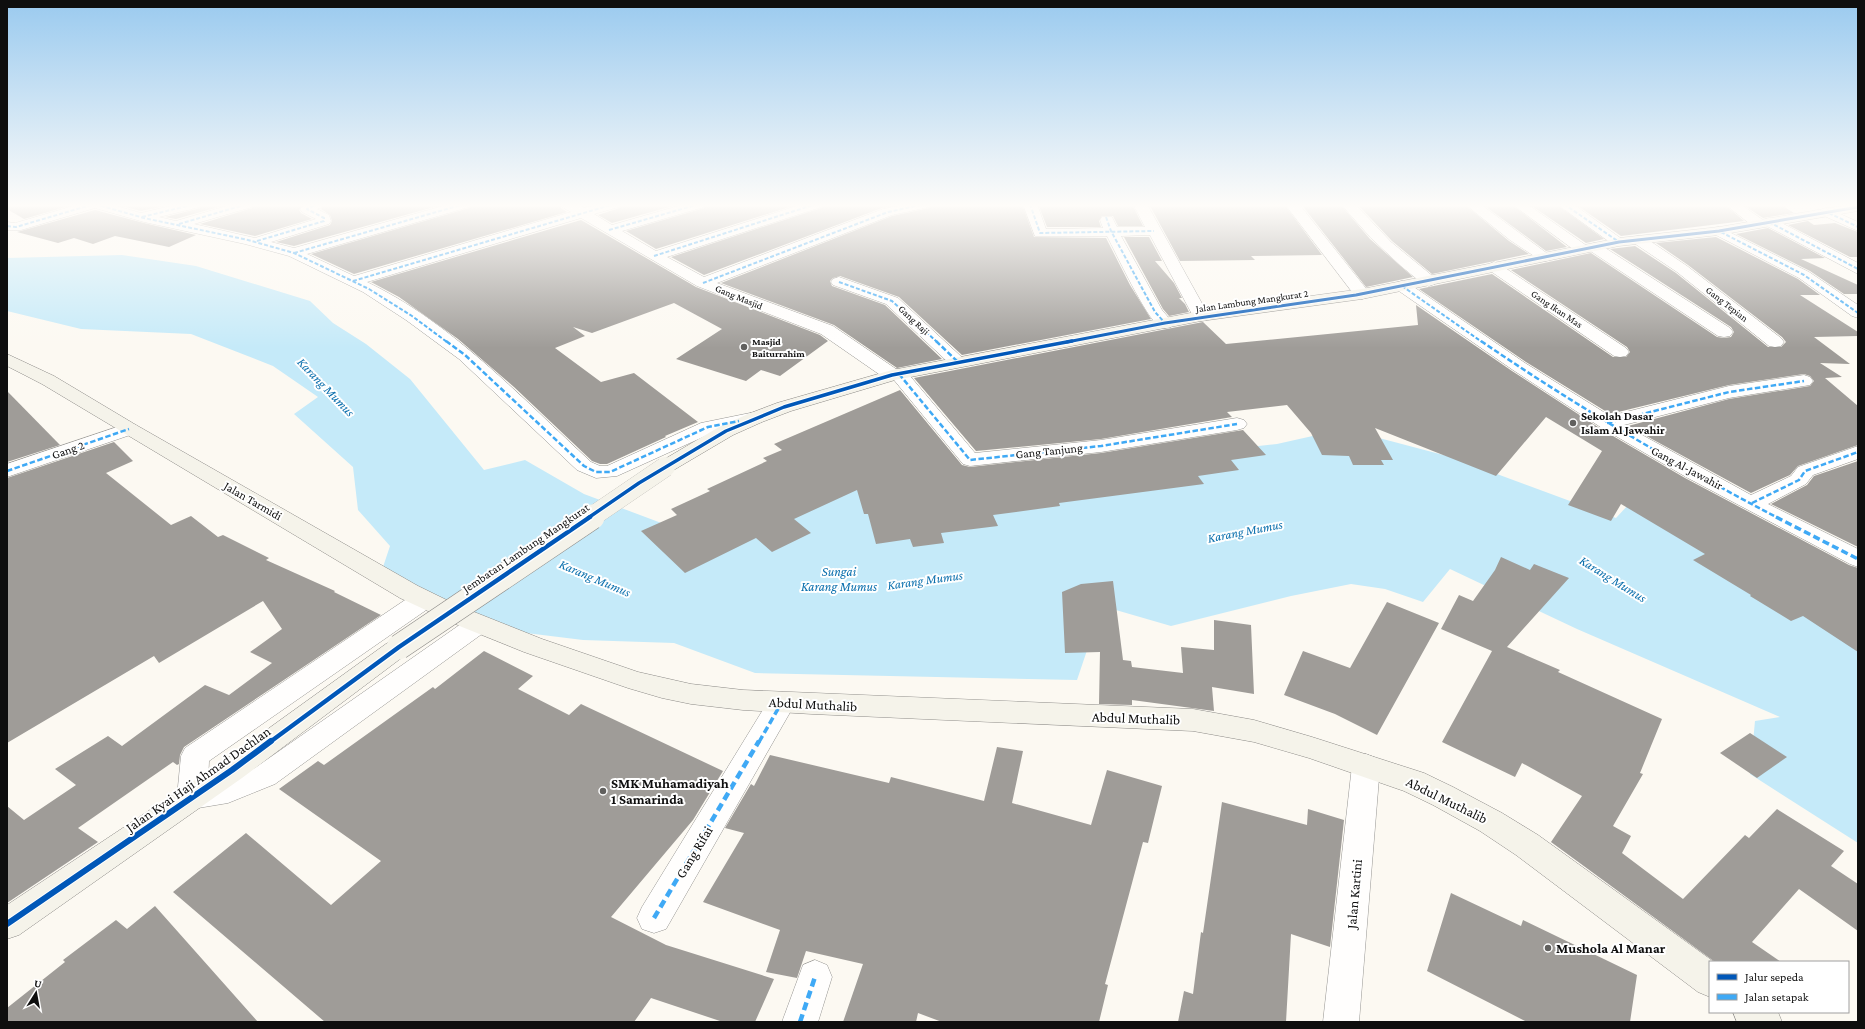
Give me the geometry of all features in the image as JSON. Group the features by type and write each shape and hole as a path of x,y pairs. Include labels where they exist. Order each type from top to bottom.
{"street":[{"path":"291,252 353,281 412,316 465,355 584,466 596,472 610,472 708,427 755,418"},
{"path":"353,281 450,252"},
{"name":"Gang Masjid","path":"647,252 704,283 747,301 827,330 895,374"},
{"path":"654,256 666,252"},
{"path":"704,283 784,252"},
{"path":"1124,252 1155,312 1165,323"},
{"path":"1166,252 1201,316"},
{"path":"1329,252 1362,294"},
{"path":"1392,252 1429,281"},
{"path":"1538,252 1545,257"},
{"name":"Jalan Lambung Mangkurat 2","path":"665,467 726,431 755,418 784,407 895,374 1201,316 1362,294 1569,252"},
{"path":"1595,252 1724,332"},
{"name":"Gang Tepian","path":"1656,252 1682,269 1775,342"},
{"path":"1760,252 1804,275 1858,313"},
{"path":"1825,252 1858,268"},
{"name":"Gang Ikan Mas","path":"1494,267 1620,352"},
{"name":"Gang Raji","path":"839,282 892,301 958,362"},
{"name":"Gang Al-Jawahir","path":"1402,286 1490,347 1640,443 1858,559"},
{"name":"Jalan Tarmidi","path":"7,359 48,380 129,429 423,600 502,636"},
{"name":"Gang Tanjung","path":"895,374 970,460 1101,446 1237,424"},
{"path":"1607,423 1729,392 1804,381"},
{"name":"Gang 2","path":"7,471 129,429"},
{"path":"1752,503 1799,480 1805,471 1858,452"},
{"name":"Jembatan Lambung Mangkurat","path":"399,647 665,467"},
{"path":"423,600 195,756 192,797 228,792 265,776 476,625"},
{"name":"Abdul Muthalib","path":"502,636 642,683 676,691 760,702 1192,720 1254,731 1414,782 1491,822 1533,850 1709,979"},
{"name":"Jalan Kyai Haji Ahmad Dachlan","path":"7,924 192,797 399,647"},
{"name":"Gang Rifai","path":"654,918 712,824 782,702"},
{"name":"Jalan Kartini","path":"1342,1022 1366,766"},
{"path":"800,1022 815,977"},
{"path":"1752,1013 1764,1022"}],"water":[{"name":"Sungai Karang Mumus","path":"122,255 196,266 310,301 333,323 366,344 410,379 484,470 525,460 584,494 688,533 832,477 889,496 1222,450 1277,444 1326,433 1364,434 1451,457 1616,518 1629,504 1858,623 1858,843 1750,774 1755,721 1780,717 1577,629 1450,569 1423,602 1385,589 1351,584 1291,596 1171,626 1102,606 1077,680 755,673 674,643 583,640 518,632 487,622 382,570 390,546 358,510 353,467 294,414 318,397 273,366 191,334 81,329 7,311 7,258"}],"building":[{"path":"318,252 430,252 354,274 311,254"},
{"path":"473,252 636,252 696,287 820,335 828,341 780,376 761,370 746,381 676,359 722,329 674,303 592,333 573,327 585,336 555,348 601,382 634,373 698,422 607,464 600,464 592,461 514,387 458,339 399,297 371,282"},
{"path":"686,252 765,252 704,275 671,257"},
{"path":"800,252 1113,252 1130,285 1151,319 962,355 899,297 840,276 833,278 830,281 832,286 885,305 942,359 897,368 834,325 721,283"},
{"path":"1132,252 1157,252 1162,261 1155,261 1174,283 1182,298 1179,298 1185,304 1189,312 1169,316 1163,309"},
{"path":"1175,252 1320,252 1322,255 1251,256 1255,260 1180,261"},
{"path":"1339,252 1385,252 1413,277 1366,287"},
{"path":"1405,252 1526,252 1529,254 1432,274"},
{"path":"1615,252 1644,252 1676,273 1768,347 1781,347 1786,342 1782,337 1669,252 1745,252 1798,279 1820,295 1800,295 1858,332 1858,336 1814,337 1850,364 1820,363 1842,377 1825,378 1858,406 1858,445 1798,466 1790,475 1751,493 1628,426 1729,399 1810,386 1814,381 1810,376 1804,374 1729,385 1610,414 1526,362 1419,289 1492,274 1613,357 1626,357 1630,352 1627,347 1511,270 1591,253 1717,337 1731,337 1734,332 1731,327"},
{"path":"1772,252 1814,252 1825,258 1801,259 1858,285 1858,294 1844,294 1810,271"},
{"path":"1840,252 1858,252 1858,257 1850,257"},
{"path":"1416,305 1512,371 1601,429 1685,478 1849,565 1858,568 1858,652 1803,616 1791,621 1750,596 1751,595 1693,560 1705,554 1621,504 1611,521 1568,505 1602,451 1546,417 1496,476 1375,428 1393,460 1381,460 1384,465 1353,465 1349,456 1322,455 1311,433 1287,405 1227,412 1232,417 1101,439 976,451 914,378 1203,322 1226,344 1418,325"},
{"path":"900,390 962,465 970,467 1101,453 1243,430 1266,455 1231,460 1239,470 1198,476 1204,484 1059,503 1060,506 993,515 998,526 941,533 944,543 913,547 910,539 876,544 868,514 864,514 857,490 794,519 811,533 772,552 756,538 685,573 641,531 677,515 671,509 710,491 707,489 767,461 763,458 782,450 774,444"},
{"path":"7,391 60,445 7,462"},
{"path":"114,442 133,461 106,473 171,525 191,516 218,537 223,535 269,558 266,560 335,591 334,592 381,615 184,747 180,755 179,764 177,765 173,762 78,828 98,842 7,903 7,806 24,820 76,785 55,769 108,736 122,746 205,685 229,695 272,663 250,652 282,629 263,601 159,663 154,656 7,743 7,478"},
{"path":"1858,461 1858,547 1771,504 1807,485 1814,476"},
{"path":"1501,557 1530,570 1534,564 1569,578 1507,647 1560,670 1558,672 1662,719 1640,773 1643,774 1613,826 1631,836 1622,853 1683,899 1745,835 1749,838 1777,809 1844,851 1831,866 1858,884 1858,931 1799,889 1752,942 1780,961 1714,961 1551,842 1582,796 1522,763 1515,777 1442,742 1492,651 1441,629 1459,595 1473,601 1495,570"},
{"path":"1113,581 1123,660 1131,661 1132,667 1183,673 1181,647 1214,650 1214,620 1251,625 1254,694 1212,687 1214,711 1132,700 1132,705 1099,704 1100,652 1065,653 1062,592 1081,584"},
{"path":"1387,602 1439,623 1377,735 1335,714 1284,695 1303,651 1350,668"},
{"path":"484,651 533,676 518,689 569,715 581,704 723,771 693,820 611,917 666,945 774,979 755,1022 723,1022 651,998 634,1022 325,1022 173,892 246,833 331,905 381,861 279,789 318,761 324,765 433,687 435,689"},
{"path":"1750,733 1787,757 1757,778 1720,753"},
{"path":"997,747 1023,751 1012,803 1091,825 1107,770 1162,786 1148,843 1143,842 1105,984 1108,985 1099,1022 942,1022 918,1013 916,1022 843,1022 863,964 806,951 797,978 766,972 780,930 703,902 744,833 725,828 751,784 754,786 770,755 889,783 891,777 984,801"},
{"path":"1222,802 1307,825 1308,809 1344,820 1330,947 1291,934 1286,1022 1178,1022 1184,991 1193,994 1201,932 1203,933"},
{"path":"1451,893 1521,926 1523,920 1637,975 1630,1022 1527,1022 1427,971"},
{"path":"155,906 258,1022 7,1022 7,1008 65,962 63,960 116,920 127,929"}],"marked path":[{"path":"291,252 369,289 412,316 465,355 584,466 596,472 610,472 708,427 739,421"},
{"path":"353,281 451,252"},
{"path":"654,256 666,252"},
{"path":"703,283 784,252"},
{"path":"1122,252 1155,312 1165,323"},
{"path":"1760,252 1804,275 1858,313"},
{"path":"1826,252 1858,269"},
{"path":"839,282 892,301 958,362"},
{"path":"1402,286 1519,367 1608,424 1666,458 1858,559"},
{"path":"899,374 970,460 1101,446 1237,424"},
{"path":"1607,423 1729,392 1804,381"},
{"path":"7,471 129,429"},
{"path":"1752,503 1799,480 1805,471 1858,452"},
{"path":"654,918 782,702"},
{"path":"800,1022 815,977"}],"cycle path":[{"path":"7,924 232,770 399,647 639,483 726,431 784,407 892,375 1165,323 1356,295 1569,252"}],"place":[{"name":"Masjid Baiturrahim","path":"744,347"},
{"name":"Sekolah Dasar Islam Al Jawahir","path":"1573,423"},
{"name":"SMK Muhamadiyah 1 Samarinda","path":"603,791"},
{"name":"Mushola Al Manar","path":"1548,948"}],"water label":[{"name":"Karang Mumus","path":"326,387"},
{"name":"Karang Mumus","path":"1245,531"},
{"name":"Karang Mumus","path":"595,578"},
{"name":"Karang Mumus","path":"1613,579"},
{"name":"Karang Mumus","path":"925,580"}]}
